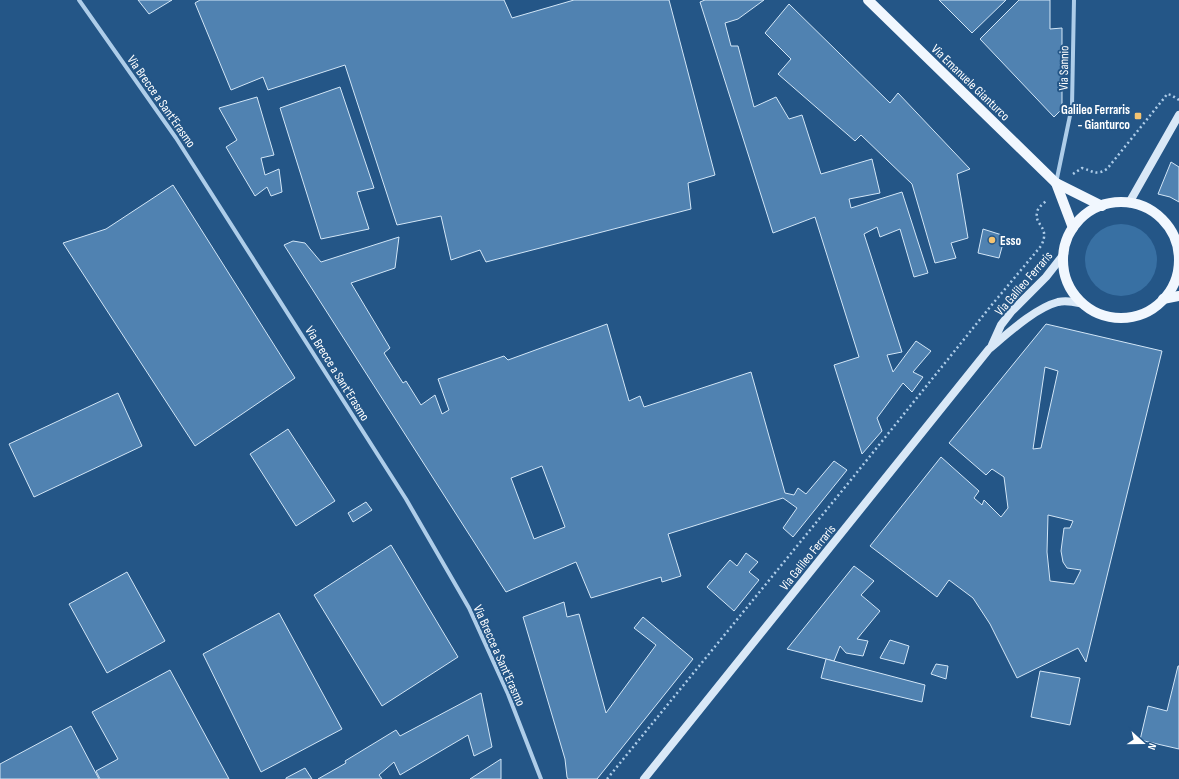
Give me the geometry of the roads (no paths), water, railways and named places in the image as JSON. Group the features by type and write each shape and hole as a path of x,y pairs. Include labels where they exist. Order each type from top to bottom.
{"main road":[{"name":"Via Emanuele Gianturco","path":"868,0 1056,183 1102,206"},
{"path":"1129,203 1179,115"},
{"name":"Via Emanuele Gianturco","path":"1056,183 1073,228"},
{"path":"1111,203 1129,203 1147,208 1161,218 1172,233 1179,249 1178,267 1174,284 1163,299 1150,310 1133,317 1124,318 1106,316 1083,304 1071,289 1064,272 1064,254 1073,228 1086,214 1111,203"},
{"name":"Via Galileo Ferraris","path":"990,349 1002,325 1011,312 1046,277 1064,254"},
{"path":"1163,299 1179,296"},
{"name":"Via Galileo Ferraris","path":"644,779 990,349 1015,327 1048,306 1059,302 1069,301 1083,304"}],"street":[{"name":"Via Brecce a Sant'Erasmo","path":"78,0 176,138 406,498 468,608 508,694 542,779"},
{"name":"Via Sannio","path":"1056,183 1072,106 1074,0"}],"place":[{"name":"Galileo Ferraris - Gianturco","path":"1138,116"},
{"name":"Esso","path":"992,240"}]}
